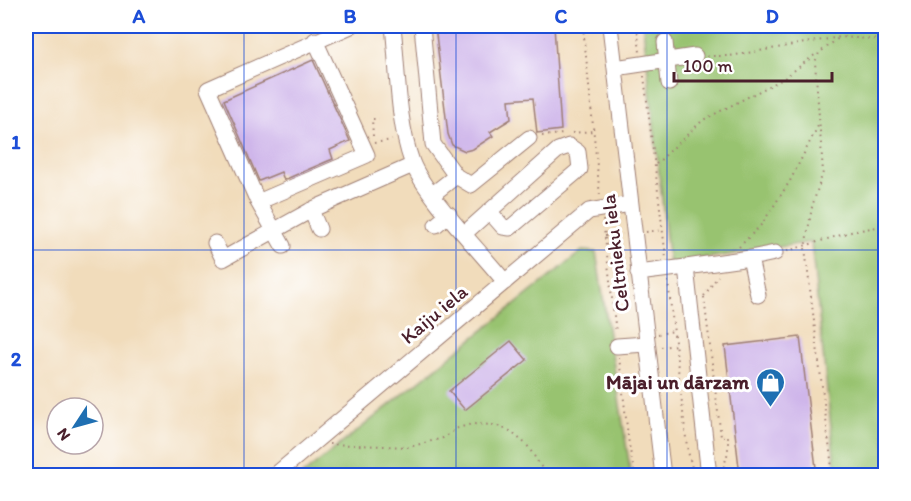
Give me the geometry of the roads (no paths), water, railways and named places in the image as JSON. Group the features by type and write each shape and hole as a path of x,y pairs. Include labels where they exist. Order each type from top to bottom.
{"street":[{"path":"284,246 258,202 208,89 349,26"},
{"path":"393,26 406,141 413,165 433,194 506,282"},
{"path":"422,26 433,144 456,176 471,185 529,138"},
{"name":"Celtnieku iela","path":"610,26 663,476"},
{"path":"258,202 367,155 315,40"},
{"path":"665,42 669,83"},
{"path":"615,68 695,56"},
{"path":"465,233 489,211 564,146 575,148 578,152 579,169 510,228 503,227 489,211"},
{"path":"348,163 358,189"},
{"path":"214,243 224,259 313,209 413,165"},
{"path":"433,194 456,176"},
{"path":"304,183 319,229"},
{"name":"Kaiju iela","path":"274,476 589,211 630,204"},
{"path":"436,225 449,214"},
{"path":"638,273 775,253"},
{"path":"750,258 758,295"},
{"path":"686,267 709,476"},
{"path":"617,346 646,344"}],"place":[{"name":"Mājai un dārzam","path":"770,408"}]}
